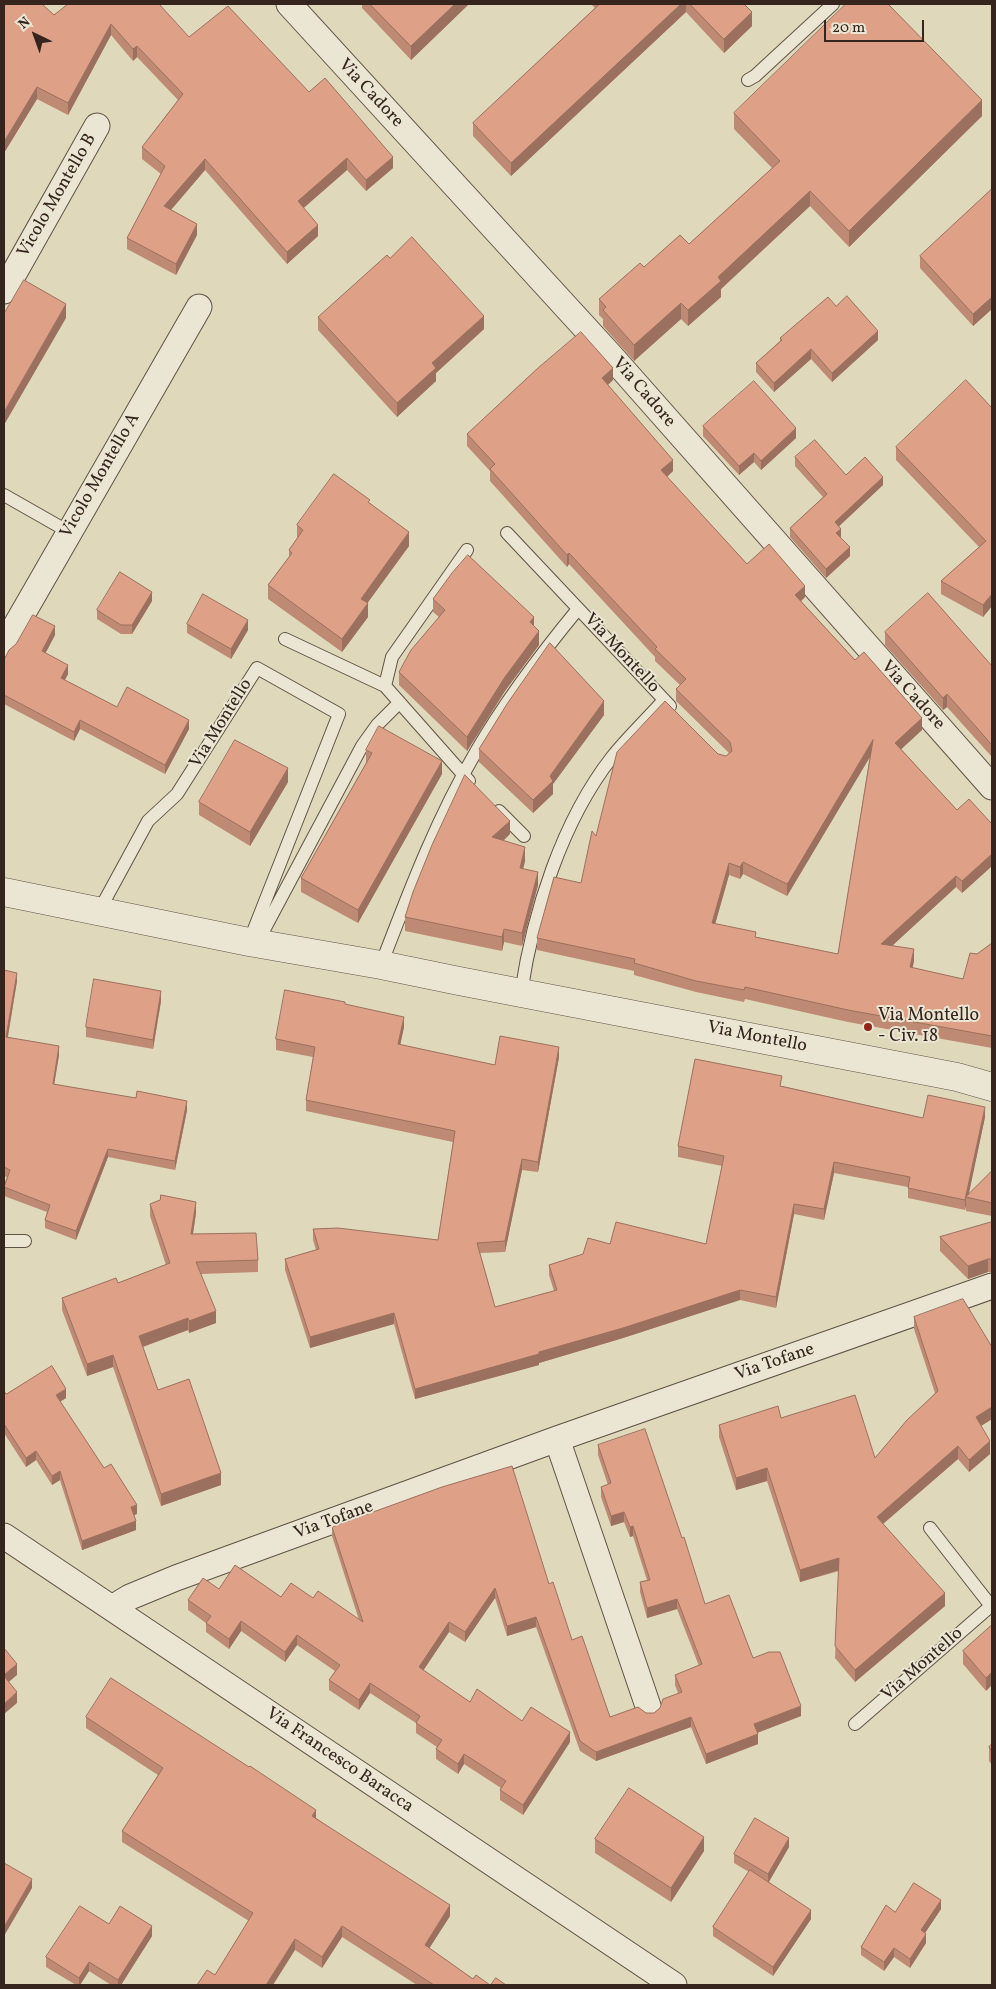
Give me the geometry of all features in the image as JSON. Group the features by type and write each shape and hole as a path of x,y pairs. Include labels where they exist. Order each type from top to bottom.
{"street":[{"name":"Via Cadore","path":"288,4 611,356 992,787"},
{"name":"Vicolo Montello B","path":"4,291 97,126"},
{"name":"Vicolo Montello A","path":"4,646 199,307"},
{"name":"Via Montello","path":"4,892 253,943 381,965 937,1073 992,1087"},
{"name":"Via Tofane","path":"112,1608 150,1588 558,1439 992,1286"},
{"path":"558,1439 649,1709"},
{"name":"Via Francesco Baracca","path":"4,1536 674,1985"}],"lane":[{"path":"748,80 833,4"},
{"path":"4,495 69,532"},
{"name":"Via Montello","path":"507,533 677,713"},
{"path":"384,686 392,657 466,550"},
{"name":"Via Montello","path":"381,965 410,888 476,750 519,684 578,609"},
{"path":"285,639 384,686 477,789"},
{"name":"Via Montello","path":"99,911 148,821 177,794 257,668 339,714 253,943"},
{"name":"Via Montello","path":"521,993 525,963 534,928 556,862 576,815 612,757 664,700"},
{"path":"253,943 362,746 377,725 399,703"},
{"path":"490,802 524,836"},
{"path":"4,1241 25,1241"},
{"name":"Via Montello","path":"855,1724 991,1605 930,1528"}],"building":[{"path":"4,4 42,4 54,15 68,4 159,4 189,37 228,6 309,92 325,78 393,157 366,180 347,158 298,201 318,225 287,252 205,159 164,206 197,224 176,264 127,238 165,166 142,147 183,94 137,46 133,49 111,24 68,103 37,87 4,142"},
{"path":"370,4 455,4 411,46"},
{"path":"600,4 681,4 511,163 473,123"},
{"path":"690,4 744,4 752,12 724,39"},
{"path":"846,4 888,4 982,100 849,231 810,191 718,277 721,281 688,310 681,303 634,345 603,310 606,307 599,299 640,263 644,267 680,235 689,244 780,161 734,113"},
{"path":"992,189 992,297 973,314 920,256"},
{"path":"412,237 484,316 432,363 436,368 397,403 318,317 387,255 390,258"},
{"path":"24,280 66,304 4,412 4,314"},
{"path":"847,296 878,331 832,373 811,349 774,383 756,363 782,340 780,338 828,297 836,306"},
{"path":"581,332 613,368 602,378 673,460 661,470 747,564 769,544 805,586 795,595 855,660 864,652 922,718 895,743 957,810 969,799 992,824 992,854 962,881 956,876 881,944 914,949 910,967 963,979 970,953 977,954 992,943 992,1036 848,1010 745,987 744,990 696,981 634,963 635,959 537,938 554,877 581,883 592,831 596,836 617,752 665,701 718,754 726,756 732,751 730,742 676,689 686,679 655,649 657,647 569,553 567,555 490,469 495,464 467,434 538,368","holes":["873,740 838,954 755,937 756,932 712,923 729,863 740,867 743,862 787,884"]},
{"path":"966,380 992,408 992,594 983,605 941,581 986,541 896,447"},
{"path":"754,381 796,428 761,461 754,453 739,466 703,426"},
{"path":"815,440 846,475 865,457 883,477 835,522 841,529 836,533 850,547 826,569 790,528 827,494 795,457"},
{"path":"334,474 409,532 361,599 368,603 342,639 268,585 292,553 289,550 303,530 297,525"},
{"path":"468,555 534,617 530,622 539,631 505,677 467,737 399,672 411,650 445,610 433,599"},
{"path":"120,572 152,592 132,625 121,625 97,610"},
{"path":"928,593 992,666 992,745 947,694 943,698 885,632"},
{"path":"203,594 248,620 231,649 187,624"},
{"path":"33,615 55,626 42,651 68,665 61,678 117,707 127,687 189,720 165,765 80,720 74,732 4,695 4,660"},
{"path":"550,643 604,701 550,776 553,781 533,800 479,749 507,704"},
{"path":"379,726 442,761 358,910 301,878 372,753 366,750"},
{"path":"235,740 288,768 250,832 199,802"},
{"path":"465,775 510,821 492,837 525,847 520,868 538,872 522,933 504,929 502,937 405,917 432,845"},
{"path":"4,970 17,973 6,1037 59,1046 53,1084 136,1098 137,1091 187,1101 175,1161 108,1149 76,1231 45,1220 50,1205 4,1187 10,1170 4,1167"},
{"path":"94,979 161,991 153,1040 86,1027"},
{"path":"285,990 345,1002 345,1004 404,1017 398,1044 495,1065 500,1036 559,1047 538,1162 522,1159 505,1241 477,1243 495,1307 557,1290 549,1265 583,1254 588,1238 610,1244 616,1222 706,1244 724,1156 678,1146 695,1059 782,1076 780,1086 923,1118 928,1095 985,1107 965,1200 908,1188 910,1177 834,1162 824,1209 794,1204 776,1297 740,1290 623,1328 539,1352 539,1354 415,1389 394,1313 310,1337 285,1259 319,1249 313,1229 338,1228 438,1240 455,1131 306,1100 315,1047 276,1039"},
{"path":"992,1171 992,1203 966,1197"},
{"path":"161,1195 196,1202 191,1234 256,1233 258,1260 196,1262 216,1311 189,1321 188,1318 139,1336 158,1390 189,1379 221,1473 161,1494 113,1355 87,1364 62,1298 116,1278 118,1283 170,1263 150,1204 160,1200"},
{"path":"992,1222 992,1259 968,1266 940,1237"},
{"path":"963,1299 992,1347 992,1407 976,1417 990,1441 969,1460 958,1446 877,1517 945,1593 855,1670 835,1646 839,1558 800,1570 767,1468 736,1478 719,1425 778,1406 781,1418 855,1395 875,1458 907,1420 938,1391 914,1317"},
{"path":"52,1366 66,1389 56,1395 104,1468 111,1464 137,1505 131,1507 136,1521 82,1541 60,1471 52,1476 36,1451 26,1458 4,1424 4,1391 6,1394"},
{"path":"645,1429 682,1538 684,1537 705,1604 729,1595 753,1658 769,1652 780,1652 801,1706 754,1724 758,1734 706,1754 691,1717 596,1752 580,1741 536,1617 507,1626 495,1588 465,1632 449,1622 419,1667 470,1702 477,1689 522,1721 531,1707 570,1732 523,1805 500,1790 506,1781 464,1754 458,1764 436,1749 442,1740 416,1723 420,1716 370,1683 359,1700 329,1680 340,1665 297,1635 285,1652 241,1621 229,1639 206,1623 211,1616 188,1600 203,1578 219,1589 235,1565 281,1597 291,1583 313,1598 318,1591 363,1622 332,1527 442,1487 512,1466 549,1584 553,1582 572,1640 582,1636 610,1717 638,1707 646,1713 654,1713 660,1708 663,1699 682,1692 675,1675 702,1664 677,1599 647,1608 640,1582 650,1580 633,1526 630,1527 624,1512 611,1516 601,1487 611,1483 598,1445"},
{"path":"992,1625 992,1672 986,1678 963,1651"},
{"path":"4,1648 17,1664 4,1675"},
{"path":"4,1676 17,1692 4,1704"},
{"path":"111,1678 316,1810 312,1816 450,1905 425,1945 473,1979 476,1975 490,1985 434,1985 342,1926 322,1957 295,1939 266,1985 197,1985 207,1970 215,1975 253,1913 122,1831 163,1768 86,1717"},
{"path":"629,1788 704,1837 671,1888 595,1839"},
{"path":"755,1818 789,1838 768,1874 734,1854"},
{"path":"4,1863 32,1879 4,1927"},
{"path":"750,1870 811,1910 773,1967 713,1927"},
{"path":"914,1883 941,1900 921,1930 926,1934 910,1959 894,1948 884,1962 861,1947 886,1905 895,1912"},
{"path":"80,1906 109,1924 120,1906 152,1926 118,1980 89,1962 79,1978 46,1957"},
{"path":"496,1978 506,1985 491,1985"}],"place":[{"name":"Via Montello - Civ. 18","path":"868,1027"}]}
